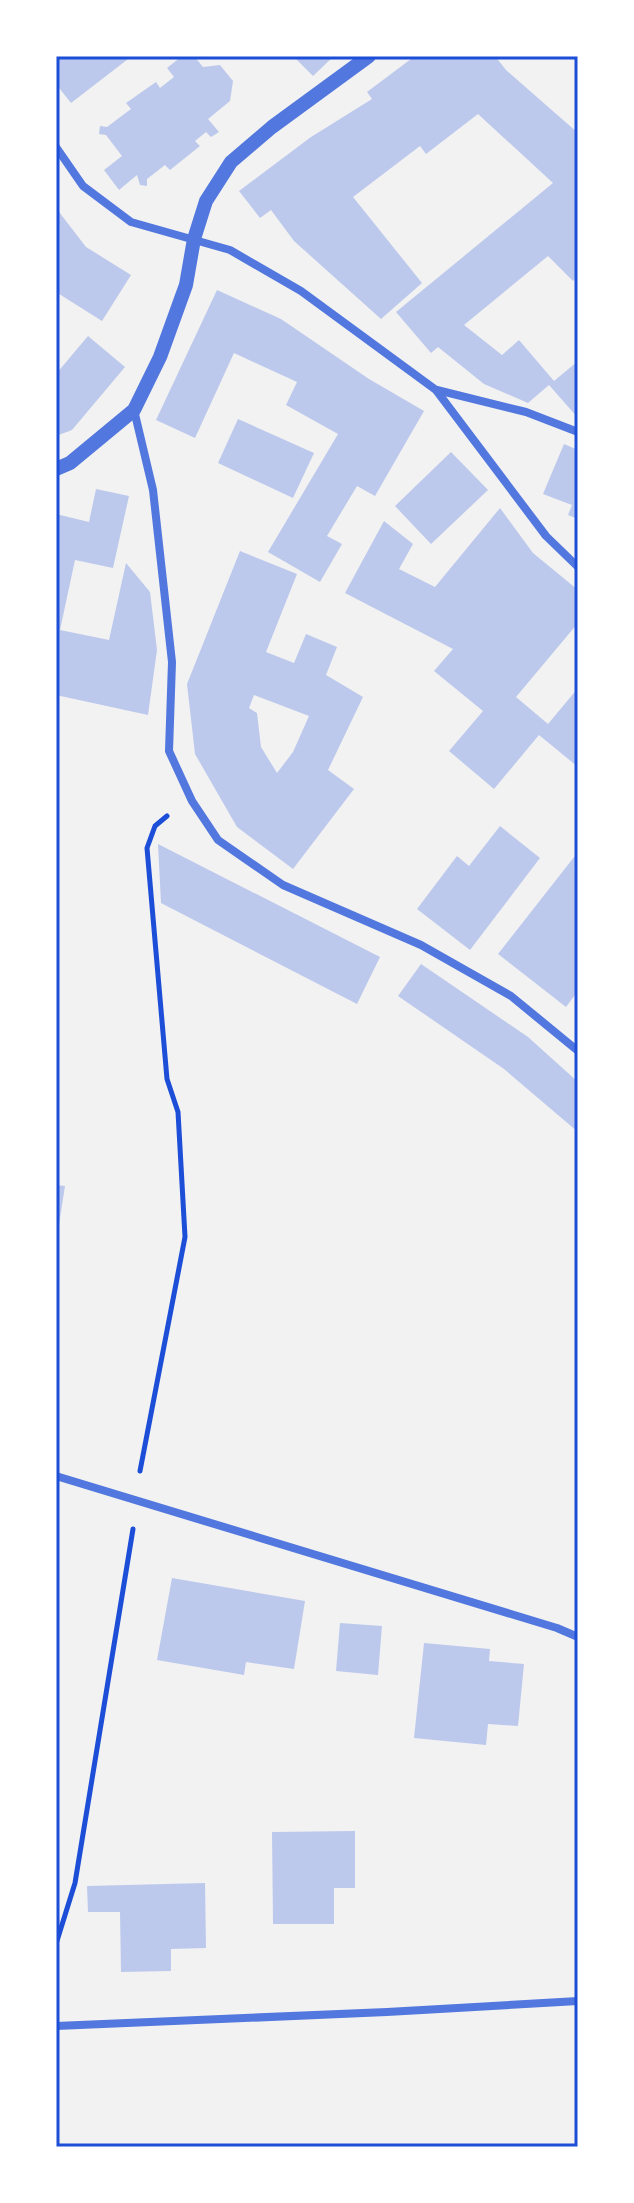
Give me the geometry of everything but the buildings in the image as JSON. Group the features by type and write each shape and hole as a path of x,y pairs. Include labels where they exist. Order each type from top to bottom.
{"street":[{"path":"56,469 70,463 134,410 160,357 186,285 194,239 206,201 231,162 272,127 369,56"},
{"path":"56,147 83,186 131,222 230,250 301,291 436,390 546,536 578,567"},
{"path":"436,390 526,412 578,432"},
{"path":"134,410 153,490 170,646 169,751 192,801 218,840 283,885 421,945 511,996 578,1051"},
{"path":"56,1476 557,1628 578,1637"},
{"path":"56,2026 341,2015 578,2001"}],"path":[{"path":"56,1944 75,1883 132,1538 135,1500 185,1237 178,1112 167,1079 147,848 155,826 192,801"}]}
